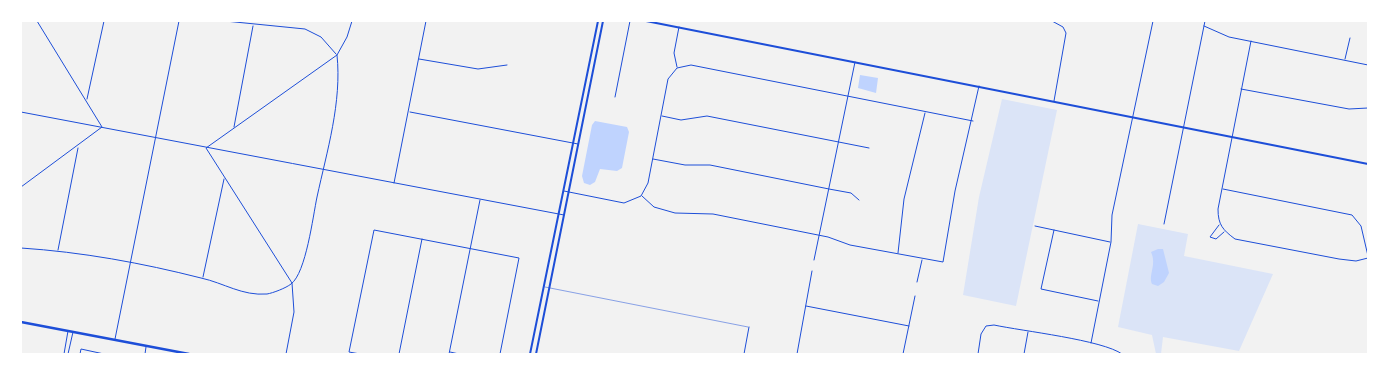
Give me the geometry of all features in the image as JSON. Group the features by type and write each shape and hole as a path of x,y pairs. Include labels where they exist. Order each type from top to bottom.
{"main road":[{"path":"530,354 598,21"},
{"path":"536,354 603,21"},
{"path":"646,21 1368,164"},
{"path":"21,322 189,354"}],"street":[{"path":"37,21 87,99 102,127"},
{"path":"87,99 104,21"},
{"path":"115,340 180,21"},
{"path":"21,248 58,250 131,262 203,278 237,292 268,294 292,283 304,262 323,170 339,80 337,55 321,37 305,29 225,21"},
{"path":"206,148 337,55 347,37 352,21"},
{"path":"394,184 410,112 426,21"},
{"path":"615,97 630,21"},
{"path":"1052,21 1063,27 1066,33 1054,101"},
{"path":"1091,343 1110,242 1112,215 1153,21"},
{"path":"1164,224 1205,21"},
{"path":"234,128 254,25"},
{"path":"1204,26 1229,37 1368,64"},
{"path":"677,68 674,53 679,27"},
{"path":"1345,59 1350,38"},
{"path":"1222,189 1352,215 1361,226 1368,257 1356,261 1339,259 1235,239 1222,230 1218,209 1251,42"},
{"path":"419,59 478,69 506,65"},
{"path":"814,260 855,62"},
{"path":"563,191 624,202 641,196 648,183 668,79 677,68 692,65 973,121"},
{"path":"641,196 654,207 669,212 710,214 820,236 850,245 897,255 943,262 955,191 973,121 979,86"},
{"path":"1241,89 1349,109 1368,108"},
{"path":"21,112 565,215"},
{"path":"410,112 579,144"},
{"path":"897,255 904,199 925,112"},
{"path":"661,116 681,120 707,116 869,148"},
{"path":"21,187 78,147 102,127"},
{"path":"58,250 78,147"},
{"path":"206,148 292,283 294,312 286,354"},
{"path":"653,159 685,165 710,165 850,193 859,200"},
{"path":"203,278 224,177"},
{"path":"459,354 450,353 480,200"},
{"path":"1220,225 1210,237 1216,239 1225,232"},
{"path":"1035,226 1110,242"},
{"path":"360,354 349,352 374,230 519,258 500,354"},
{"path":"1054,230 1042,289 1099,301"},
{"path":"399,354 422,239"},
{"path":"917,282 922,259"},
{"path":"797,354 812,272"},
{"path":"903,354 915,296"},
{"path":"806,306 909,326"},
{"path":"978,354 981,334 986,326 994,325 1091,343 1116,350 1122,354"},
{"path":"744,354 749,327"},
{"path":"64,354 68,331"},
{"path":"68,354 73,332"},
{"path":"1024,354 1028,332"},
{"path":"145,354 146,346"},
{"path":"80,354 80,349 104,354"}],"lane":[{"path":"544,287 749,327"}],"shaded area":[{"path":"1002,99 1057,110 1016,306 963,295 979,197"},
{"path":"1138,224 1188,234 1184,256 1273,274 1239,351 1163,337 1161,354 1156,354 1152,335 1118,327"}],"water":[{"path":"860,75 878,78 876,93 858,88"},
{"path":"595,121 627,127 629,132 622,168 617,171 600,169 595,182 590,185 584,183 582,176 592,125"},
{"path":"1163,249 1169,273 1164,282 1158,286 1152,284 1151,281 1153,257 1151,252"}]}
